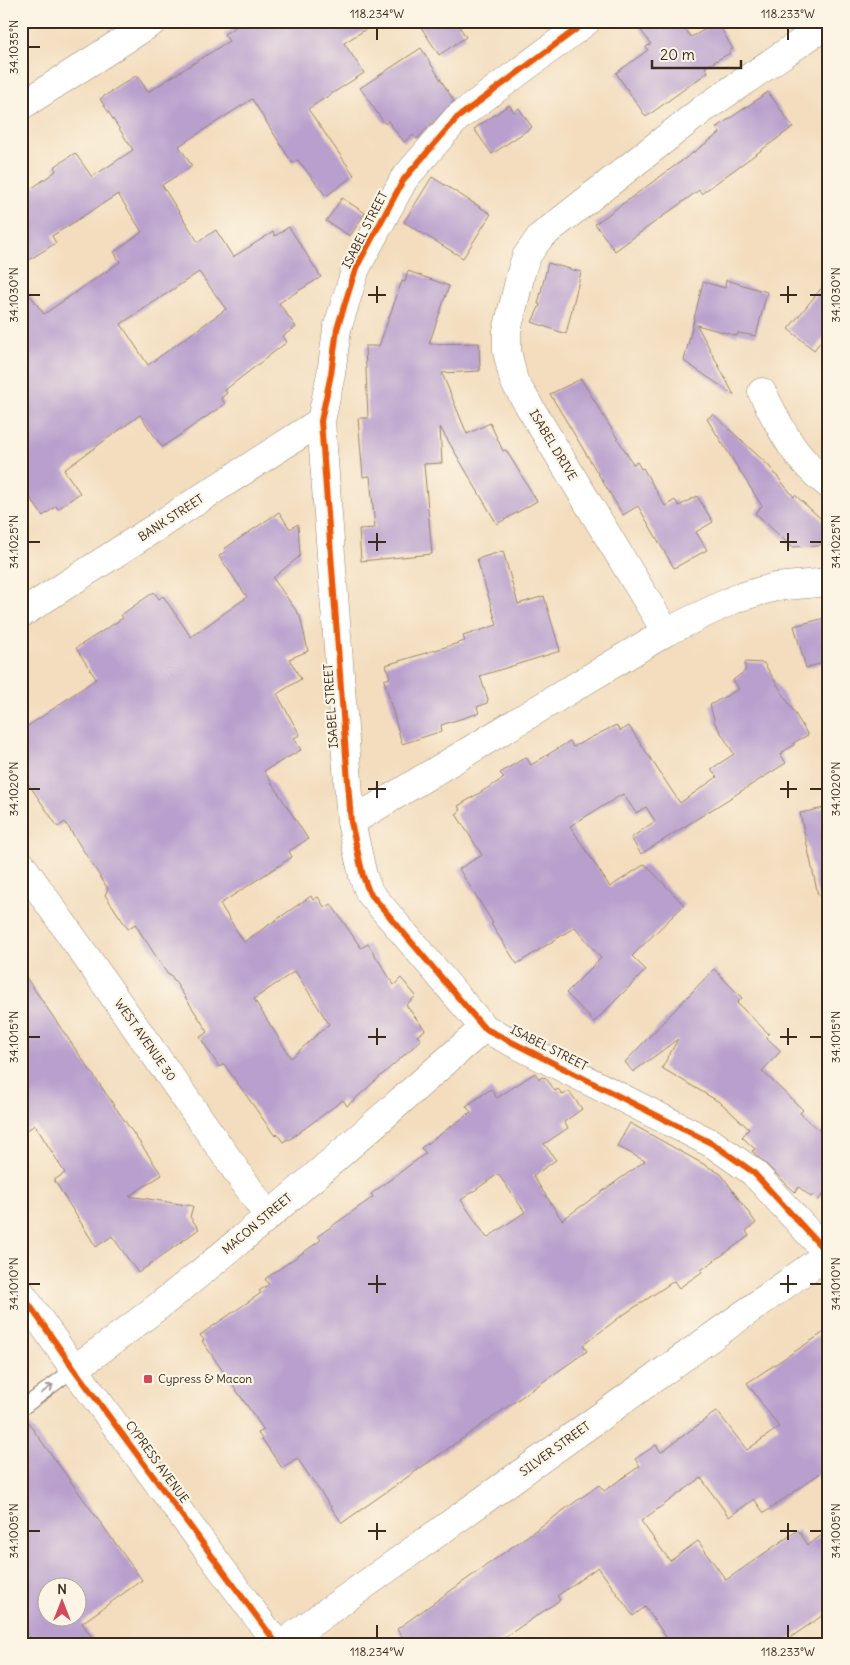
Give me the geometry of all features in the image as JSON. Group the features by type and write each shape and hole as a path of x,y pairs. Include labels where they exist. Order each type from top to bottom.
{"street":[{"path":"21,106 154,21"},
{"name":"ISABEL STREET","path":"587,21 457,118 404,179 356,268 337,329 331,374 321,421 352,822 363,876 369,892 484,1028 713,1144 754,1172 828,1254"},
{"name":"ISABEL DRIVE","path":"666,632 514,381 507,351 507,331 522,269 526,257 540,237 702,110 829,23"},
{"path":"762,392 791,448 829,485"},
{"name":"BANK STREET","path":"21,614 321,421"},
{"path":"352,822 666,632 737,598 775,586 829,582"},
{"name":"WEST AVENUE 30","path":"21,864 268,1216"},
{"name":"MACON STREET","path":"74,1369 129,1330 268,1216 484,1028"},
{"name":"SILVER STREET","path":"282,1644 828,1254"},
{"name":"CYPRESS AVENUE","path":"21,1293 74,1369 277,1644"}],"lane":[{"name":"MACON STREET","path":"21,1408 74,1369"}],"building":[{"path":"245,21 379,21 344,43 364,73 308,109 354,175 326,196 298,160 292,163 252,99 179,146 192,166 162,185 198,242 216,230 233,257 273,232 275,236 289,227 321,277 279,303 296,327 283,336 287,342 225,390 227,393 221,398 225,404 162,447 140,415 64,470 80,493 58,509 56,506 43,516 21,485 21,283 44,314 120,262 114,252 142,232 118,194 52,236 56,243 21,265 21,196 56,171 54,167 75,153 92,177 133,150 100,99 137,75 148,92 229,41 224,34","holes":["199,272 226,309 148,365 121,324"]},
{"path":"417,21 456,21 466,37 439,55"},
{"path":"634,21 679,21 691,37 718,23 733,49 729,51 730,53 705,67 708,72 646,117 616,73 648,50 646,47 651,44"},
{"path":"421,48 454,101 417,139 413,135 404,142 388,121 385,124 360,88"},
{"path":"768,92 793,127 701,194 699,190 615,251 595,224 720,133 716,128"},
{"path":"509,105 514,112 519,108 532,127 492,154 474,129"},
{"path":"432,177 491,214 463,258 404,222"},
{"path":"342,198 365,213 350,236 326,221"},
{"path":"548,263 581,272 566,334 532,322 540,305 538,304"},
{"path":"408,271 449,286 429,344 479,343 480,371 442,373 467,434 490,423 503,451 506,450 537,501 497,524 440,427 442,463 424,464 432,554 361,561 359,529 375,528 370,476 363,477 358,418 368,418 365,346 379,346 402,281 405,282"},
{"path":"829,279 829,331 814,350 788,329"},
{"path":"726,280 767,292 756,336 738,333 737,336 697,325 734,395 684,361 703,282 725,288"},
{"path":"581,379 633,464 637,462 641,469 643,468 665,506 675,500 679,506 697,496 713,522 696,532 707,550 674,568 638,506 623,515 550,394"},
{"path":"713,414 768,465 794,497 795,495 829,526 829,535 819,546 792,547 755,513 762,506 707,419"},
{"path":"279,512 290,529 298,524 300,556 273,578 300,616 308,651 289,659 301,679 277,694 300,735 294,738 301,750 264,771 308,839 289,851 292,857 220,904 244,942 311,896 313,900 318,897 325,908 331,904 361,948 368,944 394,985 401,978 416,996 406,1005 425,1030 417,1036 421,1040 347,1106 343,1100 289,1140 283,1142 277,1134 275,1136 224,1064 219,1067 200,1037 208,1032 170,974 168,975 135,924 128,929 105,895 108,889 65,822 58,827 21,773 21,731 96,679 76,648 123,618 121,615 154,592 159,599 163,596 191,637 247,597 219,556 226,551 224,549","holes":["295,971 329,1024 291,1058 254,999"]},
{"path":"503,551 518,604 544,596 560,651 480,676 488,699 487,703 477,707 479,713 441,725 442,731 402,744 384,680 390,678 386,665 465,641 463,636 497,625 477,559"},
{"path":"829,617 829,661 806,668 794,626"},
{"path":"745,662 764,663 808,735 793,743 794,745 784,751 781,755 786,763 641,854 631,838 655,821 646,807 636,813 623,794 570,826 610,887 645,864 684,905 632,956 646,970 594,1022 566,993 601,958 575,927 517,964 459,869 482,855 456,814 461,810 458,806 504,778 500,773 526,757 531,765 570,741 573,747 616,725 620,731 629,726 680,803 717,777 711,769 734,754 715,723 710,705 739,689 733,680 745,671"},
{"path":"829,807 829,894 818,895 800,813"},
{"path":"714,969 742,998 737,1003 769,1034 766,1037 781,1051 762,1071 803,1110 800,1113 829,1139 829,1188 818,1200 799,1187 795,1192 752,1151 755,1149 742,1137 749,1129 721,1103 662,1068 678,1039 633,1072 625,1062"},
{"path":"21,970 162,1175 129,1196 193,1206 190,1217 199,1229 138,1273 112,1236 96,1247 54,1180 65,1173 35,1125 21,1134"},
{"path":"535,1073 539,1079 542,1077 546,1078 555,1091 558,1089 563,1095 569,1091 582,1109 564,1122 568,1128 544,1144 556,1160 533,1176 562,1220 645,1161 617,1146 630,1123 721,1174 756,1223 746,1231 749,1236 701,1270 702,1272 679,1288 674,1281 620,1317 583,1345 587,1351 342,1523 297,1458 282,1468 258,1433 264,1430 202,1341 204,1340 200,1335 261,1293 259,1291 269,1284 265,1279 321,1240 318,1236 373,1197 371,1194 426,1153 421,1148 471,1112 466,1106 491,1089 497,1098","holes":["498,1174 525,1212 487,1238 461,1200"]},
{"path":"829,1329 829,1467 764,1513 754,1499 729,1517 701,1478 641,1521 670,1561 698,1541 726,1580 798,1530 808,1545 829,1530 829,1611 781,1644 671,1644 645,1607 633,1616 598,1567 557,1596 560,1600 495,1644 407,1644 397,1629 599,1485 604,1491 640,1466 635,1459 656,1445 661,1452 717,1411 747,1450 779,1427 747,1383"},
{"path":"24,1417 142,1580 88,1619 88,1578 38,1578 38,1628 85,1628 96,1644 35,1644 21,1625 21,1418"}],"cycle path":[{"path":"587,21 457,118 404,179 356,268 337,329 331,374 321,421 351,822 363,876 369,892 484,1028 713,1144 753,1172 829,1255"},
{"path":"21,1293 74,1369 277,1644"}],"place":[{"name":"Cypress & Macon","path":"148,1379"}]}
